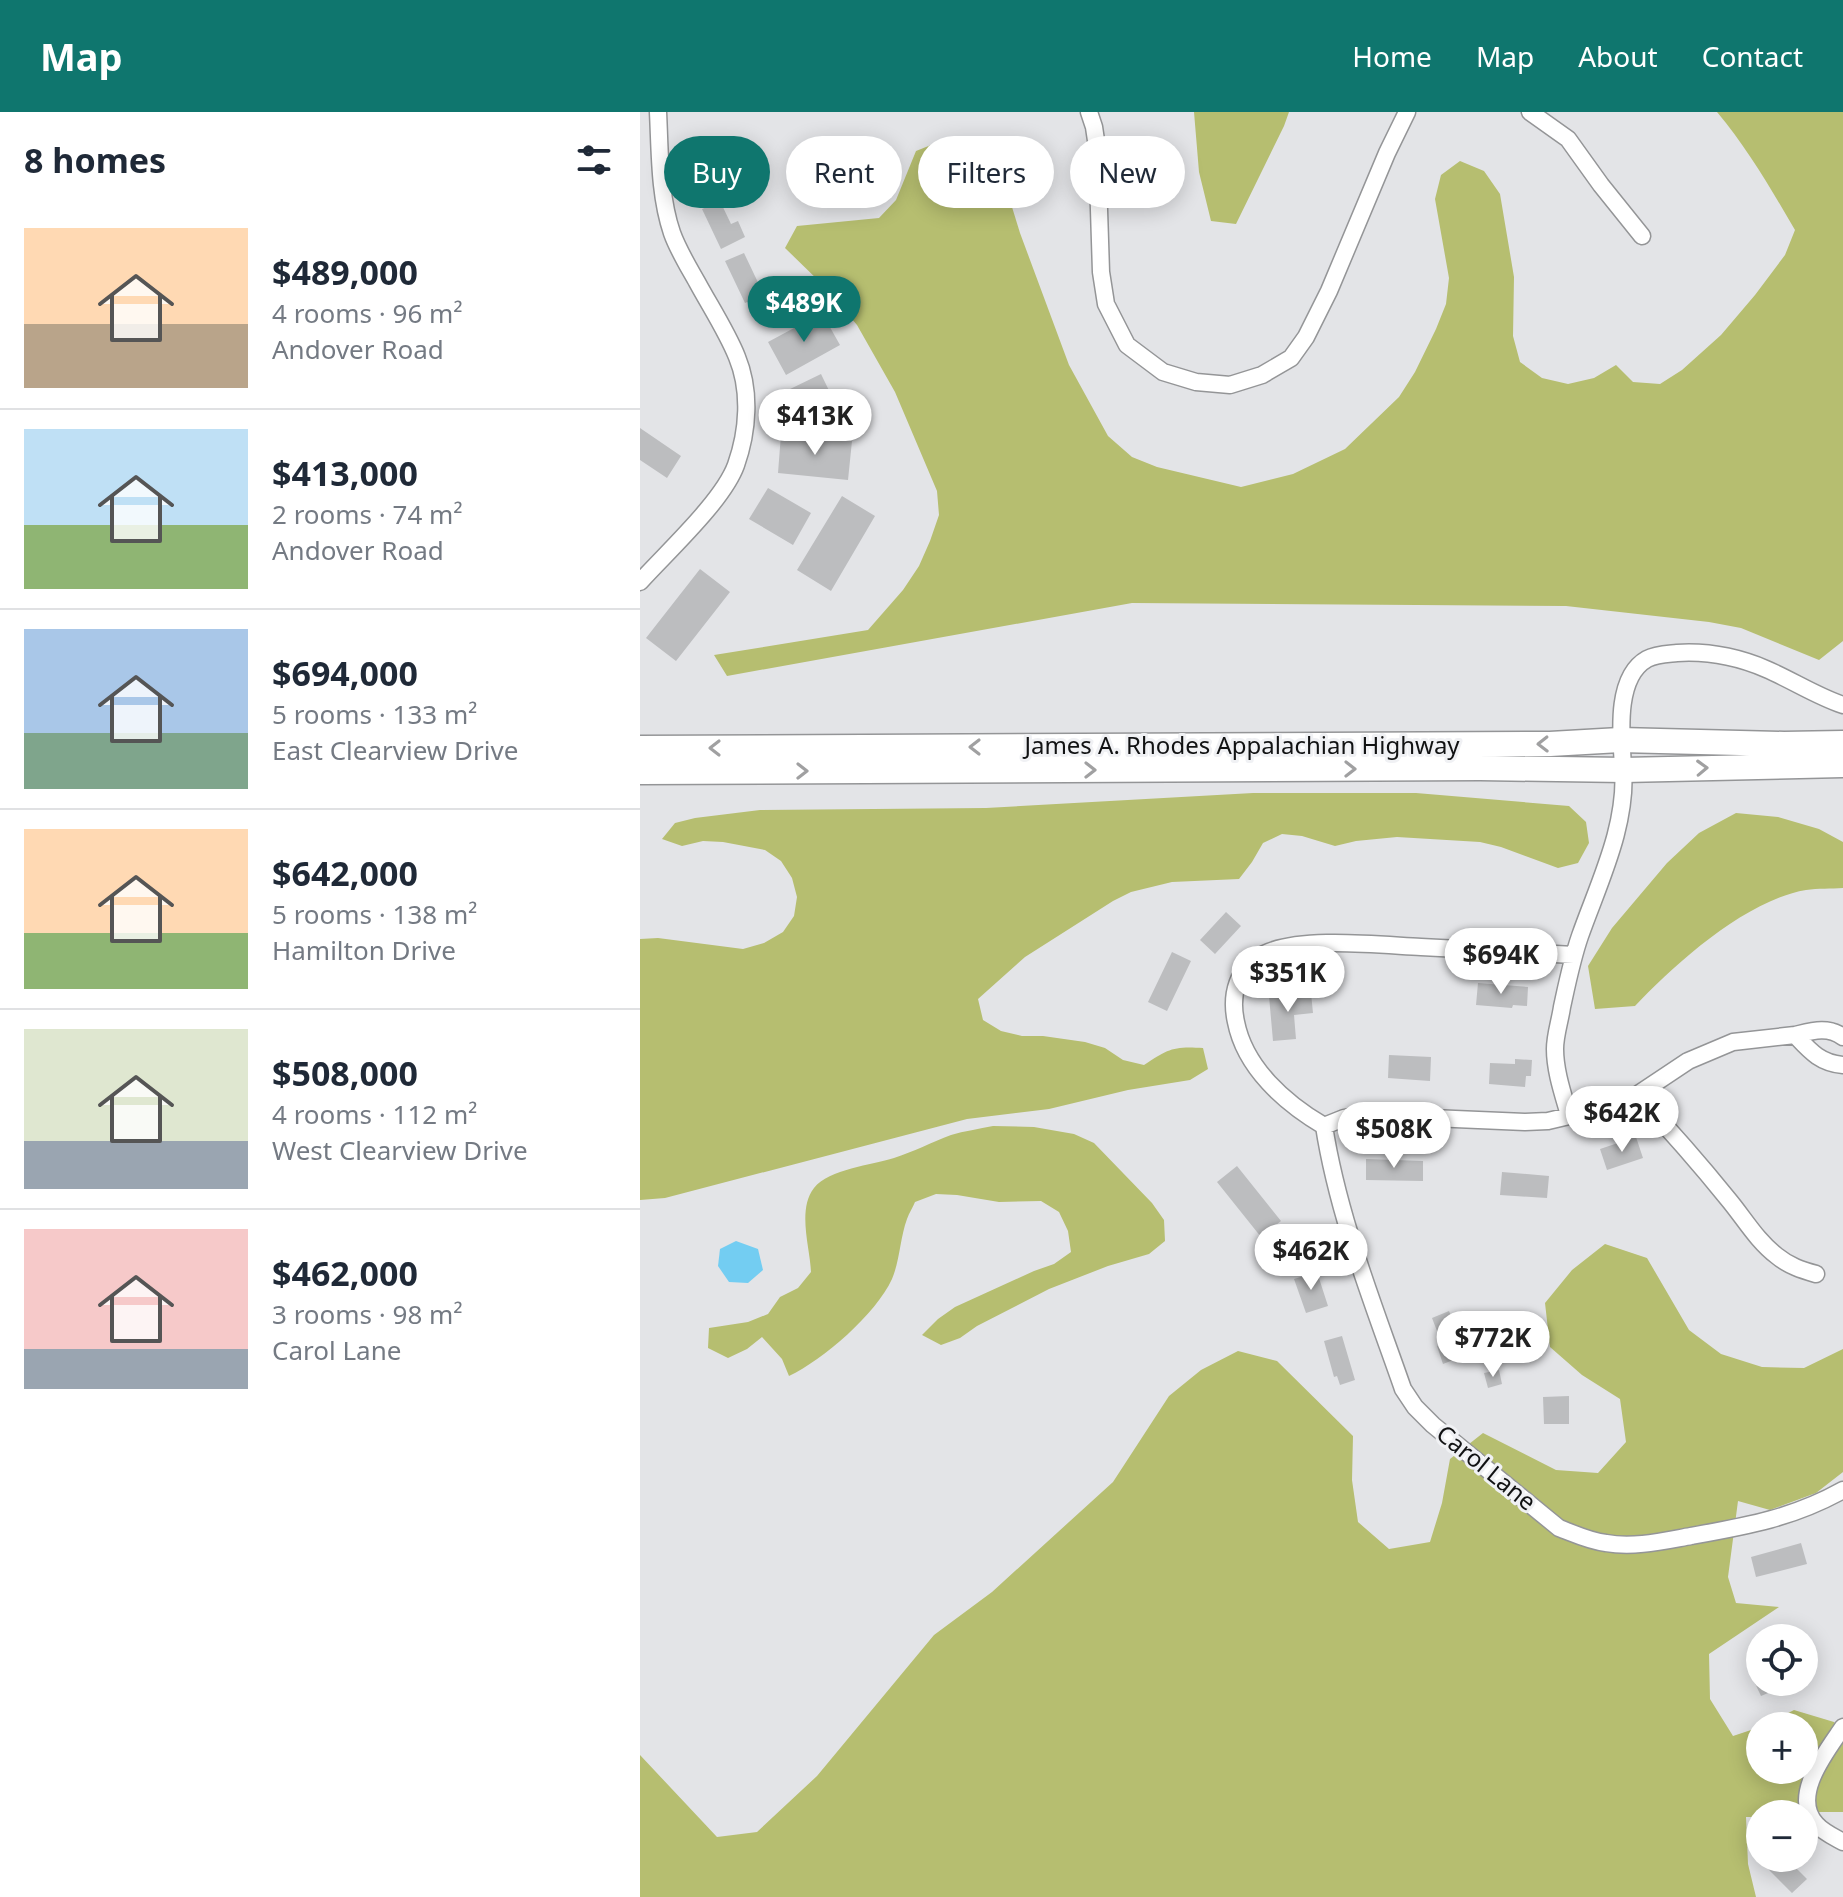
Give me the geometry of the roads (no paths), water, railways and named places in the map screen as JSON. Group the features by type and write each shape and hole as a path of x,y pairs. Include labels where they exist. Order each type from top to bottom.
{"highway":[{"name":"James A. Rhodes Appalachian Highway","path":"640,748 1534,744 1620,740 1843,743"},
{"name":"James A. Rhodes Appalachian Highway","path":"640,772 1624,770 1843,765"}],"street":[{"path":"640,582 723,489 736,466 746,412 744,383 737,357 672,233 666,210 658,112"},
{"path":"1089,112 1097,147 1101,272 1106,304 1113,318 1127,345 1163,372 1196,382 1230,385 1262,375 1291,358 1306,337 1407,112"},
{"path":"1530,112 1568,139 1642,236"},
{"path":"1569,1115 1555,1047 1574,955 1623,803 1624,770 1620,740 1625,689 1631,674 1646,659 1661,654 1703,652 1766,669 1824,699 1843,705"},
{"path":"1574,955 1355,943 1281,948 1250,962 1242,972 1234,994 1233,1009 1239,1038 1255,1066 1304,1114 1324,1126 1362,1115 1548,1121 1620,1104 1688,1061 1733,1042 1815,1030 1833,1030 1843,1037"},
{"path":"1795,1035 1829,1064 1843,1065"},
{"path":"1637,1095 1763,1243 1798,1269 1816,1274"},
{"name":"Carol Lane","path":"1324,1126 1327,1149 1350,1233 1403,1389 1433,1425 1559,1528 1607,1543 1632,1545 1659,1542 1772,1521 1814,1506 1843,1490"},
{"path":"1843,1727 1817,1767 1807,1797 1807,1808 1816,1824 1843,1842"}],"water":[{"path":"736,1241 758,1249 763,1270 748,1283 729,1282 718,1266 720,1249"}]}
